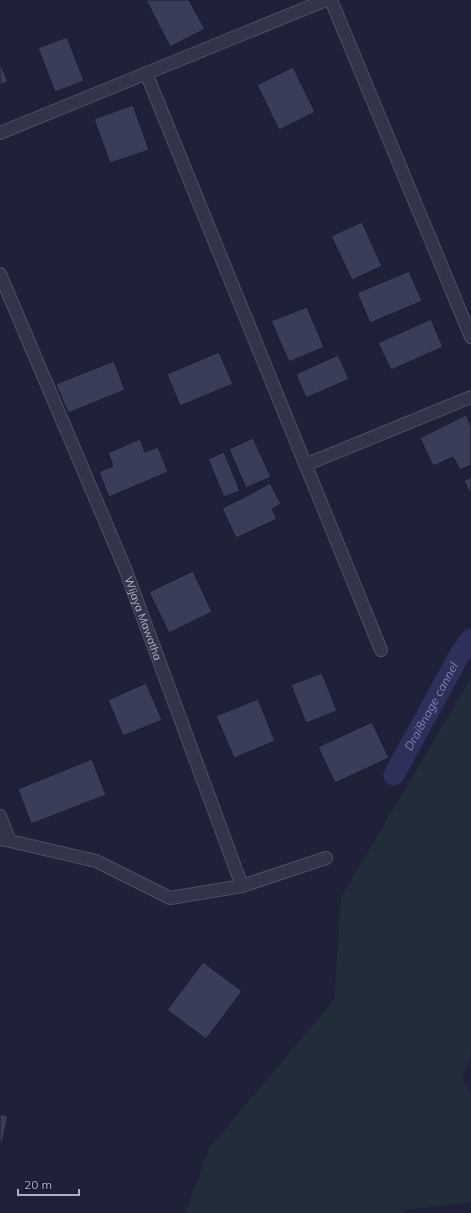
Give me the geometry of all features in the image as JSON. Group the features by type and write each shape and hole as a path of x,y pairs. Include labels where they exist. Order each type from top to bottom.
{"street":[{"path":"0,133 326,0"},
{"path":"332,0 471,337"},
{"path":"146,73 381,650"},
{"name":"Wijaya Mawatha","path":"0,274 124,566 242,886"},
{"path":"305,465 471,397"},
{"path":"0,816 5,840 96,861 170,898 242,886 326,858"}],"shaded area":[{"path":"471,678 471,1054 462,1078 471,1092 471,1202 406,1210 401,1213 185,1213 210,1147 334,1000 341,897"}],"building":[{"path":"146,0 189,0 205,29 170,47"},
{"path":"67,37 84,81 55,92 38,48"},
{"path":"0,63 8,82 0,85"},
{"path":"293,67 315,112 279,130 257,85"},
{"path":"133,105 149,150 110,163 94,119"},
{"path":"362,222 382,266 352,280 331,236"},
{"path":"409,271 422,301 370,323 357,293"},
{"path":"307,307 324,347 289,362 271,321"},
{"path":"431,319 443,347 391,370 378,343"},
{"path":"219,352 233,384 180,406 167,374"},
{"path":"338,355 349,379 306,398 296,374"},
{"path":"114,361 125,390 68,413 56,384"},
{"path":"466,415 471,426 471,465 460,470 453,457 433,466 420,438"},
{"path":"253,438 271,477 246,488 229,449"},
{"path":"140,439 145,452 158,447 168,472 109,497 99,472 113,466 108,453"},
{"path":"224,452 240,491 224,497 208,459"},
{"path":"471,477 471,495 464,481"},
{"path":"270,483 281,504 272,509 277,519 236,538 222,508"},
{"path":"193,571 212,612 169,633 149,592"},
{"path":"322,673 337,711 306,723 291,685"},
{"path":"146,683 162,720 123,736 108,700"},
{"path":"258,699 275,741 234,758 216,716"},
{"path":"372,722 389,758 335,783 318,747"},
{"path":"92,759 106,795 31,824 18,789"},
{"path":"203,962 242,991 206,1039 167,1010"},
{"path":"0,1114 8,1116 2,1143 0,1142"}],"waterway":[{"name":"Drai8nage cannel","path":"394,775 460,654 471,639"}]}
